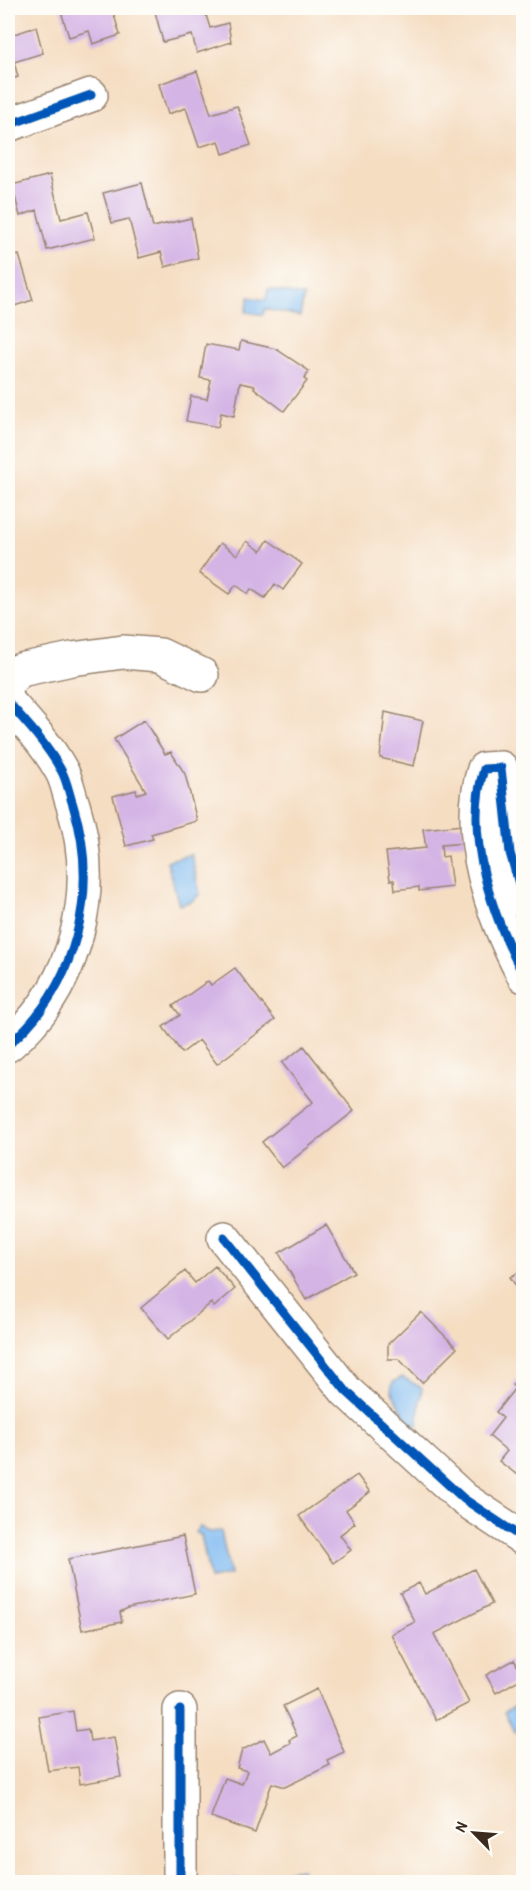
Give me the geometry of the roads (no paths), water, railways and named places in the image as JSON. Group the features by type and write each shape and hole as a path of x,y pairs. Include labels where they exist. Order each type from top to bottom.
{"street":[{"path":"8,125 91,95"},
{"path":"8,682 20,670 72,659 123,652 160,656 202,675"},
{"path":"8,702 31,727 62,772 78,821 83,862 83,914 69,959 37,1017 8,1045"},
{"path":"524,901 510,853 501,768 484,769 478,789 477,821 485,875 493,909 524,976"},
{"path":"224,1238 346,1391 464,1499 524,1539"},
{"path":"180,1710 180,1882"}],"water":[{"path":"268,289 304,296 300,316 265,309 263,315 246,312 249,297 266,300"},
{"path":"191,854 200,894 192,901 179,905 167,861"},
{"path":"402,1377 422,1388 416,1431 412,1430 391,1390 393,1382"},
{"path":"200,1527 209,1532 221,1531 230,1575 210,1579 201,1535 195,1532"},
{"path":"523,1702 523,1727 515,1732 504,1712"},
{"path":"302,1869 304,1882 254,1882 258,1881 258,1876"}]}
